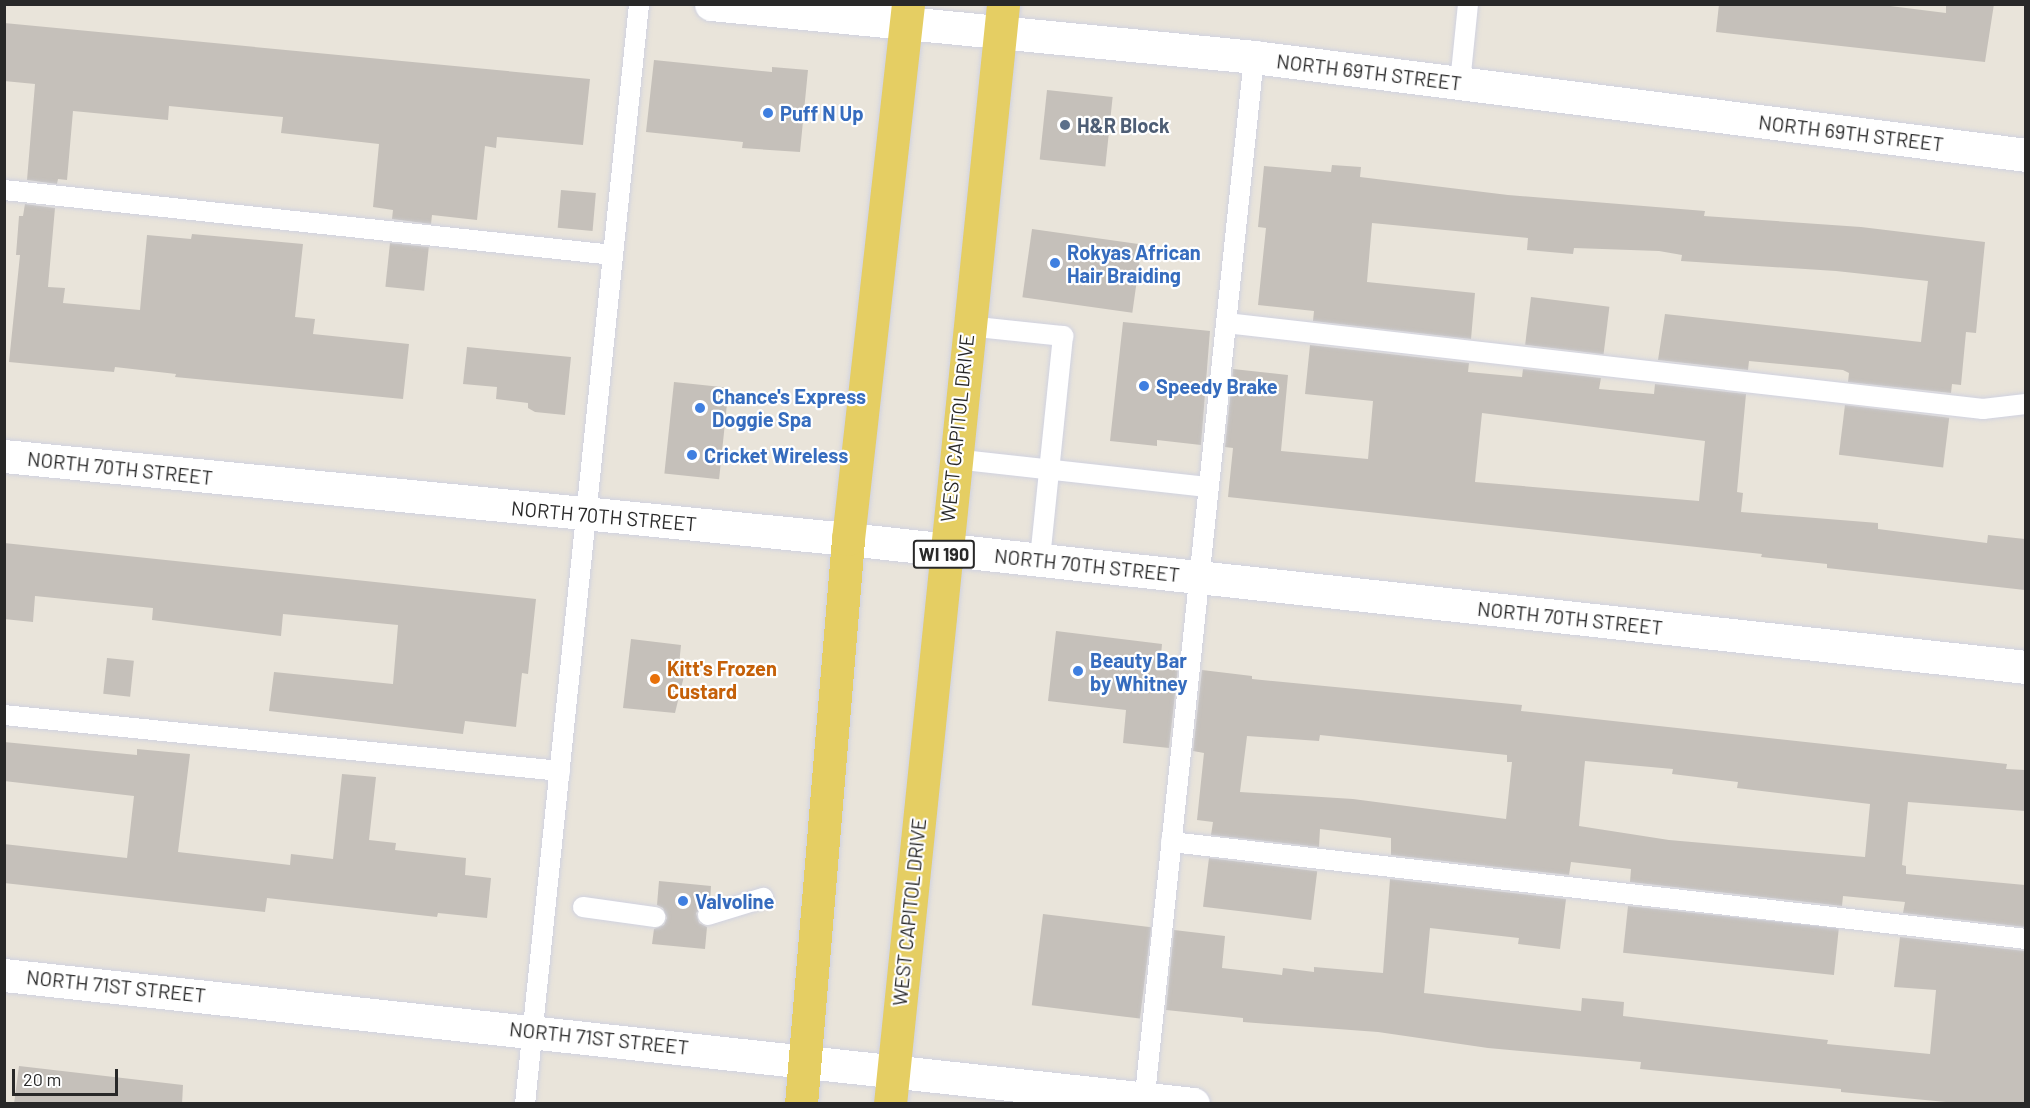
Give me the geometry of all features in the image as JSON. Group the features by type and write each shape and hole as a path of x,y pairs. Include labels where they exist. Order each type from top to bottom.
{"main road":[{"path":"801,1104 848,538 907,14"},
{"name":"WEST CAPITOL DRIVE","path":"890,1104 944,549 1001,18"}],"street":[{"name":"NORTH 69TH STREET","path":"711,4 1001,18 1254,57 2025,155"},
{"name":"NORTH 70TH STREET","path":"4,456 587,515 848,538 2025,667"},
{"name":"NORTH 71ST STREET","path":"4,975 806,1060 1144,1101 1193,1104"}],"lane":[{"path":"525,1104 639,4"},
{"path":"1460,83 1468,4"},
{"path":"1144,1101 1254,57"},
{"path":"4,190 613,255"},
{"path":"1226,323 1983,409 2025,404"},
{"path":"968,326 1063,336 1040,560"},
{"path":"954,459 1208,487"},
{"path":"4,716 560,771"},
{"path":"1171,842 2025,939"},
{"path":"708,915 763,898"},
{"path":"583,907 655,916"}],"building":[{"path":"1719,4 1874,4 1946,13 1946,4 1994,4 1985,62 1716,32"},
{"path":"4,23 590,79 583,145 497,137 496,148 485,146 477,220 432,215 431,224 392,219 393,210 373,207 379,144 281,133 283,117 169,106 168,120 73,111 67,180 58,179 57,184 27,180 35,84 4,81"},
{"path":"654,60 772,72 772,67 808,70 800,152 742,148 743,142 646,132"},
{"path":"1047,90 1113,97 1105,167 1040,160"},
{"path":"1332,165 1361,167 1360,177 1508,195 1705,211 1704,216 1861,227 1985,242 1976,333 1966,332 1961,385 1952,384 1951,393 1848,382 1849,373 1843,370 1749,361 1748,370 1658,360 1665,314 1921,342 1928,281 1836,271 1681,261 1682,255 1659,251 1574,248 1573,254 1527,250 1528,238 1372,223 1367,282 1475,293 1471,339 1313,321 1314,311 1258,305 1266,228 1258,227 1264,166 1331,172"},
{"path":"561,190 596,193 593,231 558,228"},
{"path":"25,204 55,208 48,287 65,288 63,303 140,310 147,235 191,239 192,234 303,244 295,317 315,319 313,334 409,344 403,399 175,377 176,374 115,367 114,372 9,362 20,255 16,255 19,216 23,216"},
{"path":"1032,229 1142,244 1132,313 1022,297"},
{"path":"390,243 429,247 424,291 385,287"},
{"path":"1531,297 1609,307 1604,354 1525,345"},
{"path":"1123,322 1210,331 1201,445 1157,440 1157,446 1110,441"},
{"path":"1310,345 1469,363 1468,372 1522,377 1523,369 1601,378 1599,389 1654,394 1655,384 1746,394 1737,492 1743,493 1741,512 1878,523 1878,529 1987,543 1988,535 2025,539 2025,590 1827,568 1827,564 1761,557 1762,554 1228,497 1233,448 1225,447 1233,369 1288,375 1281,451 1368,459 1373,401 1305,394","holes":["1482,413 1705,441 1699,501 1475,482"]},
{"path":"467,347 571,357 565,415 535,412 528,408 528,403 496,399 497,387 463,384"},
{"path":"674,382 729,388 719,479 664,473"},
{"path":"1845,405 1949,418 1943,467 1839,455"},
{"path":"4,543 536,599 528,674 522,673 516,727 465,721 463,734 269,711 274,672 393,684 398,625 283,614 281,636 152,620 153,608 35,596 33,622 4,619"},
{"path":"1056,631 1162,644 1160,666 1178,668 1169,748 1123,743 1126,710 1048,701"},
{"name":"Kitt's Frozen Custard","path":"631,639 681,645 679,665 685,672 675,713 623,708"},
{"path":"107,658 134,661 130,697 103,694"},
{"path":"1202,670 1252,676 1252,679 1522,705 1521,711 2007,764 2006,769 2025,770 2025,811 1908,802 1902,865 1906,866 1906,874 2025,885 2025,927 1903,913 1905,902 1843,896 1842,906 1630,882 1631,869 1571,862 1569,875 1391,855 1391,838 1320,829 1319,847 1211,835 1213,822 1197,820 1204,753 1193,751","holes":["1320,735 1507,755 1507,762 1512,762 1506,819 1353,799 1240,792 1247,736 1319,741","1585,761 1673,769 1672,774 1738,782 1737,788 1870,804 1865,857 1669,840 1579,826"]},
{"path":"4,742 137,755 137,749 190,754 178,852 290,865 291,854 333,859 342,774 376,777 369,840 396,843 395,850 466,858 465,875 491,878 487,918 438,913 437,917 267,898 265,912 4,883 4,844 127,858 134,796 4,781"},
{"path":"1209,858 1317,871 1311,920 1203,907"},
{"path":"1390,879 1566,899 1560,949 1518,944 1519,938 1430,928 1424,993 1581,1011 1582,998 1624,1002 1623,1016 1828,1040 1827,1044 1930,1054 1936,990 1894,987 1900,937 2025,951 2025,1104 1967,1104 1841,1092 1841,1089 1640,1069 1641,1062 1488,1048 1378,1032 1243,1022 1243,1018 1166,1010 1174,930 1225,936 1222,968 1282,975 1283,968 1314,972 1314,967 1383,973"},
{"name":"Valvoline","path":"659,881 711,886 710,902 696,913 699,923 707,927 705,949 652,944 654,929 664,925 667,918 663,908 657,905"},
{"path":"1628,906 1839,928 1834,975 1623,953"},
{"path":"1043,914 1151,927 1140,1019 1032,1005"},
{"path":"19,1066 183,1085 182,1104 14,1104"}],"place":[{"name":"Puff N Up","path":"768,113"},
{"name":"H&R Block","path":"1065,125"},
{"name":"Rokyas African Hair Braiding","path":"1055,263"},
{"name":"Speedy Brake","path":"1144,386"},
{"name":"Chance's Express Doggie Spa","path":"700,408"},
{"name":"Cricket Wireless","path":"692,455"},
{"name":"Beauty Bar by Whitney","path":"1078,671"},
{"name":"Kitt's Frozen Custard","path":"655,679"},
{"name":"Valvoline","path":"683,901"}]}
